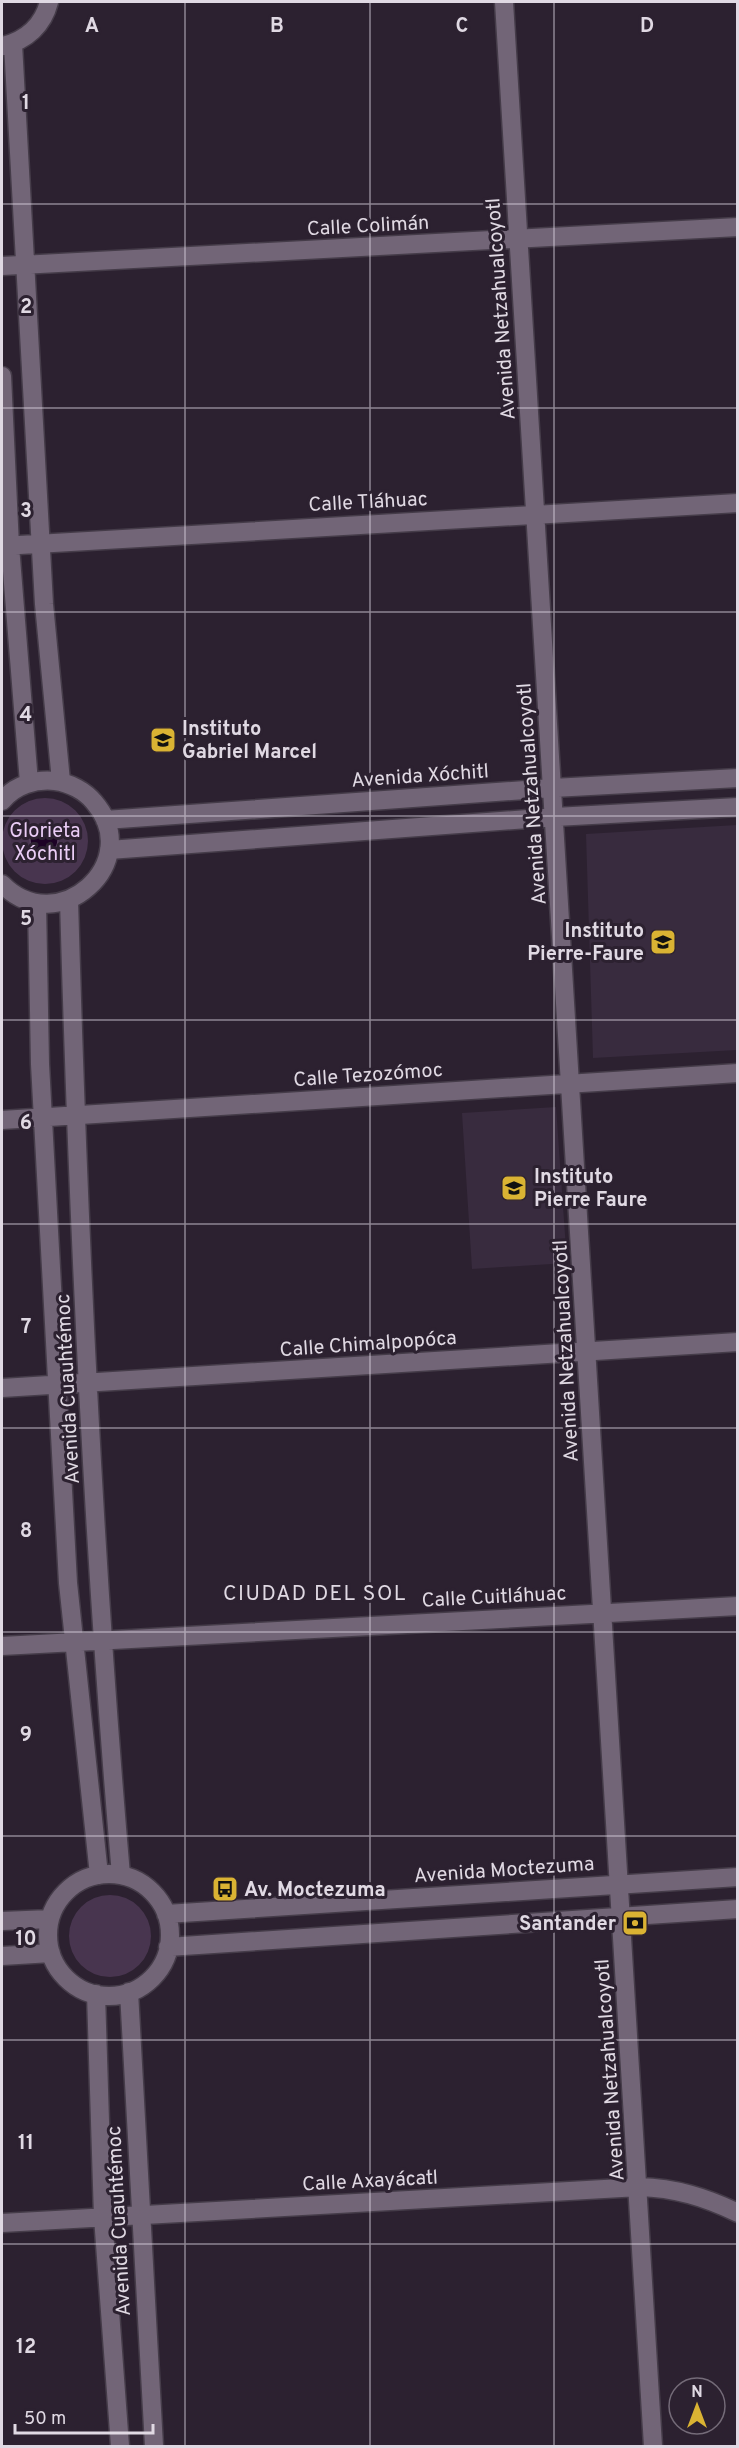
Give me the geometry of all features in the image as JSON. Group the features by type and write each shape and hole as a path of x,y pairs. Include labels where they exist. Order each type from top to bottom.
{"street":[{"path":"59,2 49,2 36,28 7,45 25,265 41,544 61,782"},
{"name":"Avenida Netzahualcoyotl","path":"504,2 653,2446"},
{"name":"Calle Colimán","path":"2,266 738,227"},
{"path":"2,376 6,546 29,783"},
{"name":"Calle Tláhuac","path":"6,546 738,503"},
{"name":"Avenida Xóchitl","path":"105,820 553,788 738,778"},
{"path":"2,801 16,788 29,783 61,782 72,785 93,800 105,820 109,850 96,880 88,889 69,900 37,903 16,896 2,884"},
{"path":"109,850 555,817 738,807"},
{"name":"Avenida Cuauhtémoc","path":"69,900 75,1117 104,1641 120,1875"},
{"name":"Avenida Cuauhtémoc","path":"37,903 43,1119 72,1642 99,1875"},
{"name":"Calle Tezozómoc","path":"2,1120 738,1073"},
{"name":"Calle Chimalpopóca","path":"2,1388 738,1342"},
{"name":"Calle Cuitláhuac","path":"2,1646 738,1606"},
{"path":"99,1875 120,1875 138,1881 152,1892 166,1914 170,1936 168,1947 165,1959 150,1979 129,1992 96,1994 68,1980 51,1953 48,1930 50,1919 54,1908 68,1889 99,1875"},
{"name":"Avenida Moctezuma","path":"166,1914 738,1877"},
{"path":"168,1947 738,1909"},
{"path":"2,1921 50,1919"},
{"path":"2,1956 51,1953"},
{"name":"Avenida Cuauhtémoc","path":"129,1992 154,2446"},
{"name":"Avenida Cuauhtémoc","path":"96,1994 103,2217 120,2446"},
{"name":"Calle Axayácatl","path":"2,2223 639,2187 687,2192 738,2213"}],"shaded area":[{"name":"Instituto Pierre-Faure","path":"737,825 737,1050 593,1058 586,834"},
{"path":"44,826 54,830 58,840 54,850 44,854 34,850 30,840 34,830"},
{"name":"Instituto Pierre Faure","path":"556,1107 567,1263 472,1269 462,1113"}],"green space":[{"name":"Glorieta Xóchitl","path":"45,798 62,801 76,810 85,824 88,841 85,858 76,872 62,881 45,884 28,881 14,872 5,858 2,841 5,824 14,810 28,801"},
{"path":"110,1895 126,1898 139,1907 148,1920 151,1936 148,1952 139,1965 126,1974 110,1977 94,1974 81,1965 72,1952 69,1936 72,1920 81,1907 94,1898"}],"place":[{"name":"Instituto Gabriel Marcel","path":"163,740"},
{"name":"Instituto Pierre-Faure","path":"663,942"},
{"name":"Instituto Pierre Faure","path":"514,1188"},
{"name":"Av. Moctezuma","path":"225,1889"},
{"name":"Santander","path":"635,1923"}],"district":[{"name":"CIUDAD DEL SOL","path":"315,1593"}]}
